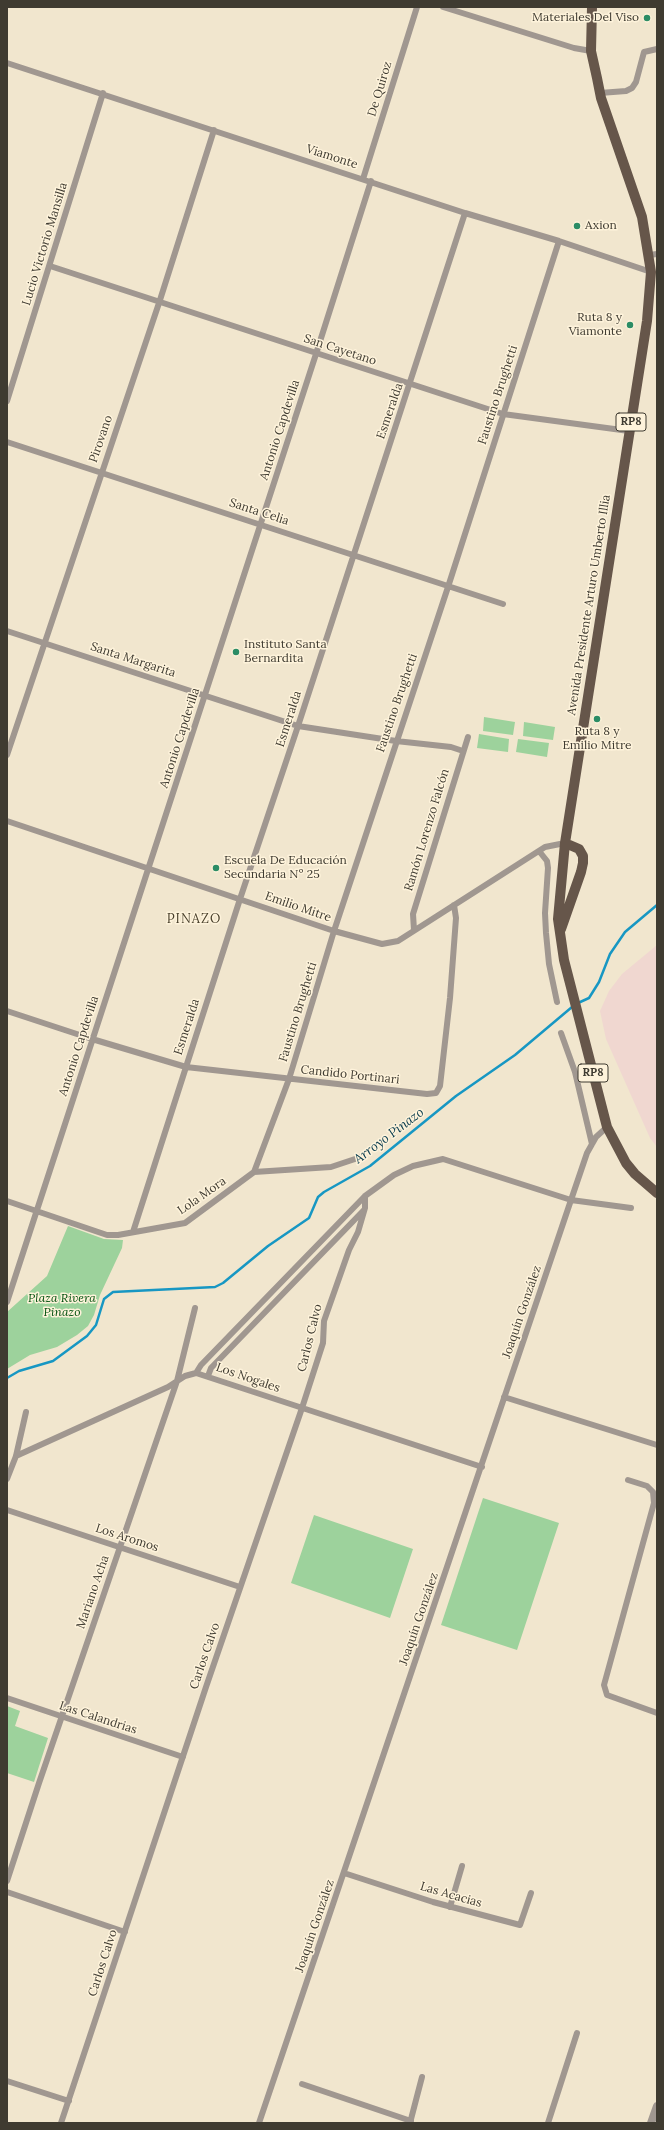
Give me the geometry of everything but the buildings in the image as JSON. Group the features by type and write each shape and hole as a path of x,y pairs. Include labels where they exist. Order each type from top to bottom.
{"main road":[{"name":"Avenida Presidente Arturo Umberto Illia","path":"592,7 591,50 600,93 642,217 653,255 647,320 565,843 559,896 560,934 572,995 607,1128 626,1163 635,1174 657,1193"},
{"path":"560,934 583,863 583,856 579,849 565,843"}],"street":[{"name":"De Quiroz","path":"363,178 417,7"},
{"path":"443,7 574,48 591,50"},
{"path":"600,93 626,91 632,88 636,82 644,52 657,49"},
{"name":"Viamonte","path":"7,63 651,272"},
{"name":"Lucio Victorio Mansilla","path":"7,401 103,93"},
{"name":"Pirovano","path":"7,755 160,300 214,130"},
{"name":"Antonio Capdevilla","path":"7,1302 38,1211 92,1039 261,524 371,181"},
{"name":"Esmeralda","path":"133,1232 240,899 298,726 465,212"},
{"name":"Faustino Brughetti","path":"254,1172 289,1079 334,931 448,587 559,241"},
{"name":"San Cayetano","path":"50,266 160,300 316,354 503,414 629,431"},
{"name":"Santa Celia","path":"7,442 503,604"},
{"name":"Santa Margarita","path":"7,631 298,726 396,741 451,747 463,751"},
{"name":"Ramón Lorenzo Falcón","path":"414,930 413,914 468,737"},
{"name":"Emilio Mitre","path":"7,821 334,931 382,944 398,941 539,851 553,844 565,843"},
{"path":"539,851 547,862 548,868 545,913 546,933 549,964 557,1002"},
{"name":"Candido Portinari","path":"7,1011 92,1039 186,1067 427,1094 436,1093 440,1086 450,998 456,918 454,905"},
{"path":"561,1032 575,1072 592,1144"},
{"name":"Joaquín González","path":"259,2123 571,1200 592,1144 599,1134 607,1128"},
{"path":"254,1172 331,1167 361,1157"},
{"path":"196,1373 201,1365 365,1196 394,1175 426,1162 443,1159 571,1200 631,1208"},
{"name":"Lola Mora","path":"7,1200 107,1235 185,1223 254,1172"},
{"name":"Carlos Calvo","path":"61,2123 240,1586 302,1408 323,1342 324,1321 349,1250 358,1232 365,1208 365,1196"},
{"path":"208,1376 212,1368 365,1208"},
{"name":"Mariano Acha","path":"7,1881 177,1381 195,1308"},
{"name":"Los Nogales","path":"16,1456 185,1376 196,1373 482,1467"},
{"path":"504,1397 657,1445"},
{"path":"7,1479 16,1456 26,1412"},
{"path":"628,1480 647,1486 653,1492 654,1503 605,1681 607,1695 657,1713"},
{"name":"Los Aromos","path":"7,1510 240,1586"},
{"name":"Las Calandrias","path":"7,1698 62,1718 183,1757"},
{"path":"450,1907 462,1866"},
{"name":"Las Acacias","path":"344,1873 450,1907 520,1925 531,1893"},
{"path":"7,1892 125,1932"},
{"path":"548,2123 577,2034"},
{"path":"302,2084 410,2122 422,2078"},
{"path":"7,2081 69,2101"},
{"path":"651,2123 657,2106"}],"shaded area":[{"path":"657,945 657,1147 650,1138 606,1039 600,1011 609,991 622,974"}],"green space":[{"path":"484,717 515,722 513,735 483,731"},
{"path":"524,722 555,727 553,740 523,736"},
{"path":"479,734 509,739 508,752 477,748"},
{"path":"518,739 549,743 547,757 516,752"},
{"name":"Plaza Rivera Pinazo","path":"68,1226 104,1239 123,1240 122,1248 100,1295 94,1315 88,1326 77,1335 57,1347 30,1355 7,1369 7,1312 47,1276"},
{"path":"483,1498 559,1523 517,1650 441,1625"},
{"path":"314,1515 413,1549 390,1618 291,1583"},
{"path":"7,1706 20,1711 15,1726 48,1738 34,1782 7,1773"}],"waterway":[{"name":"Arroyo Pinazo","path":"578,1003 589,998 599,982 610,954 625,932 657,905"},
{"name":"Arroyo Pinazo","path":"7,1378 19,1371 53,1361 87,1336 96,1325 104,1299 113,1292 215,1287 223,1283 268,1246 309,1218 318,1197 324,1192 370,1166 456,1096 515,1055 572,1007"}],"place":[{"name":"Materiales Del Viso","path":"647,18"},
{"name":"Axion","path":"577,226"},
{"name":"Ruta 8 y Viamonte","path":"630,325"},
{"name":"Instituto Santa Bernardita","path":"236,652"},
{"name":"Ruta 8 y Emilio Mitre","path":"597,719"},
{"name":"Escuela De Educación Secundaria Nº 25","path":"216,868"}],"district":[{"name":"PINAZO","path":"194,919"}]}
